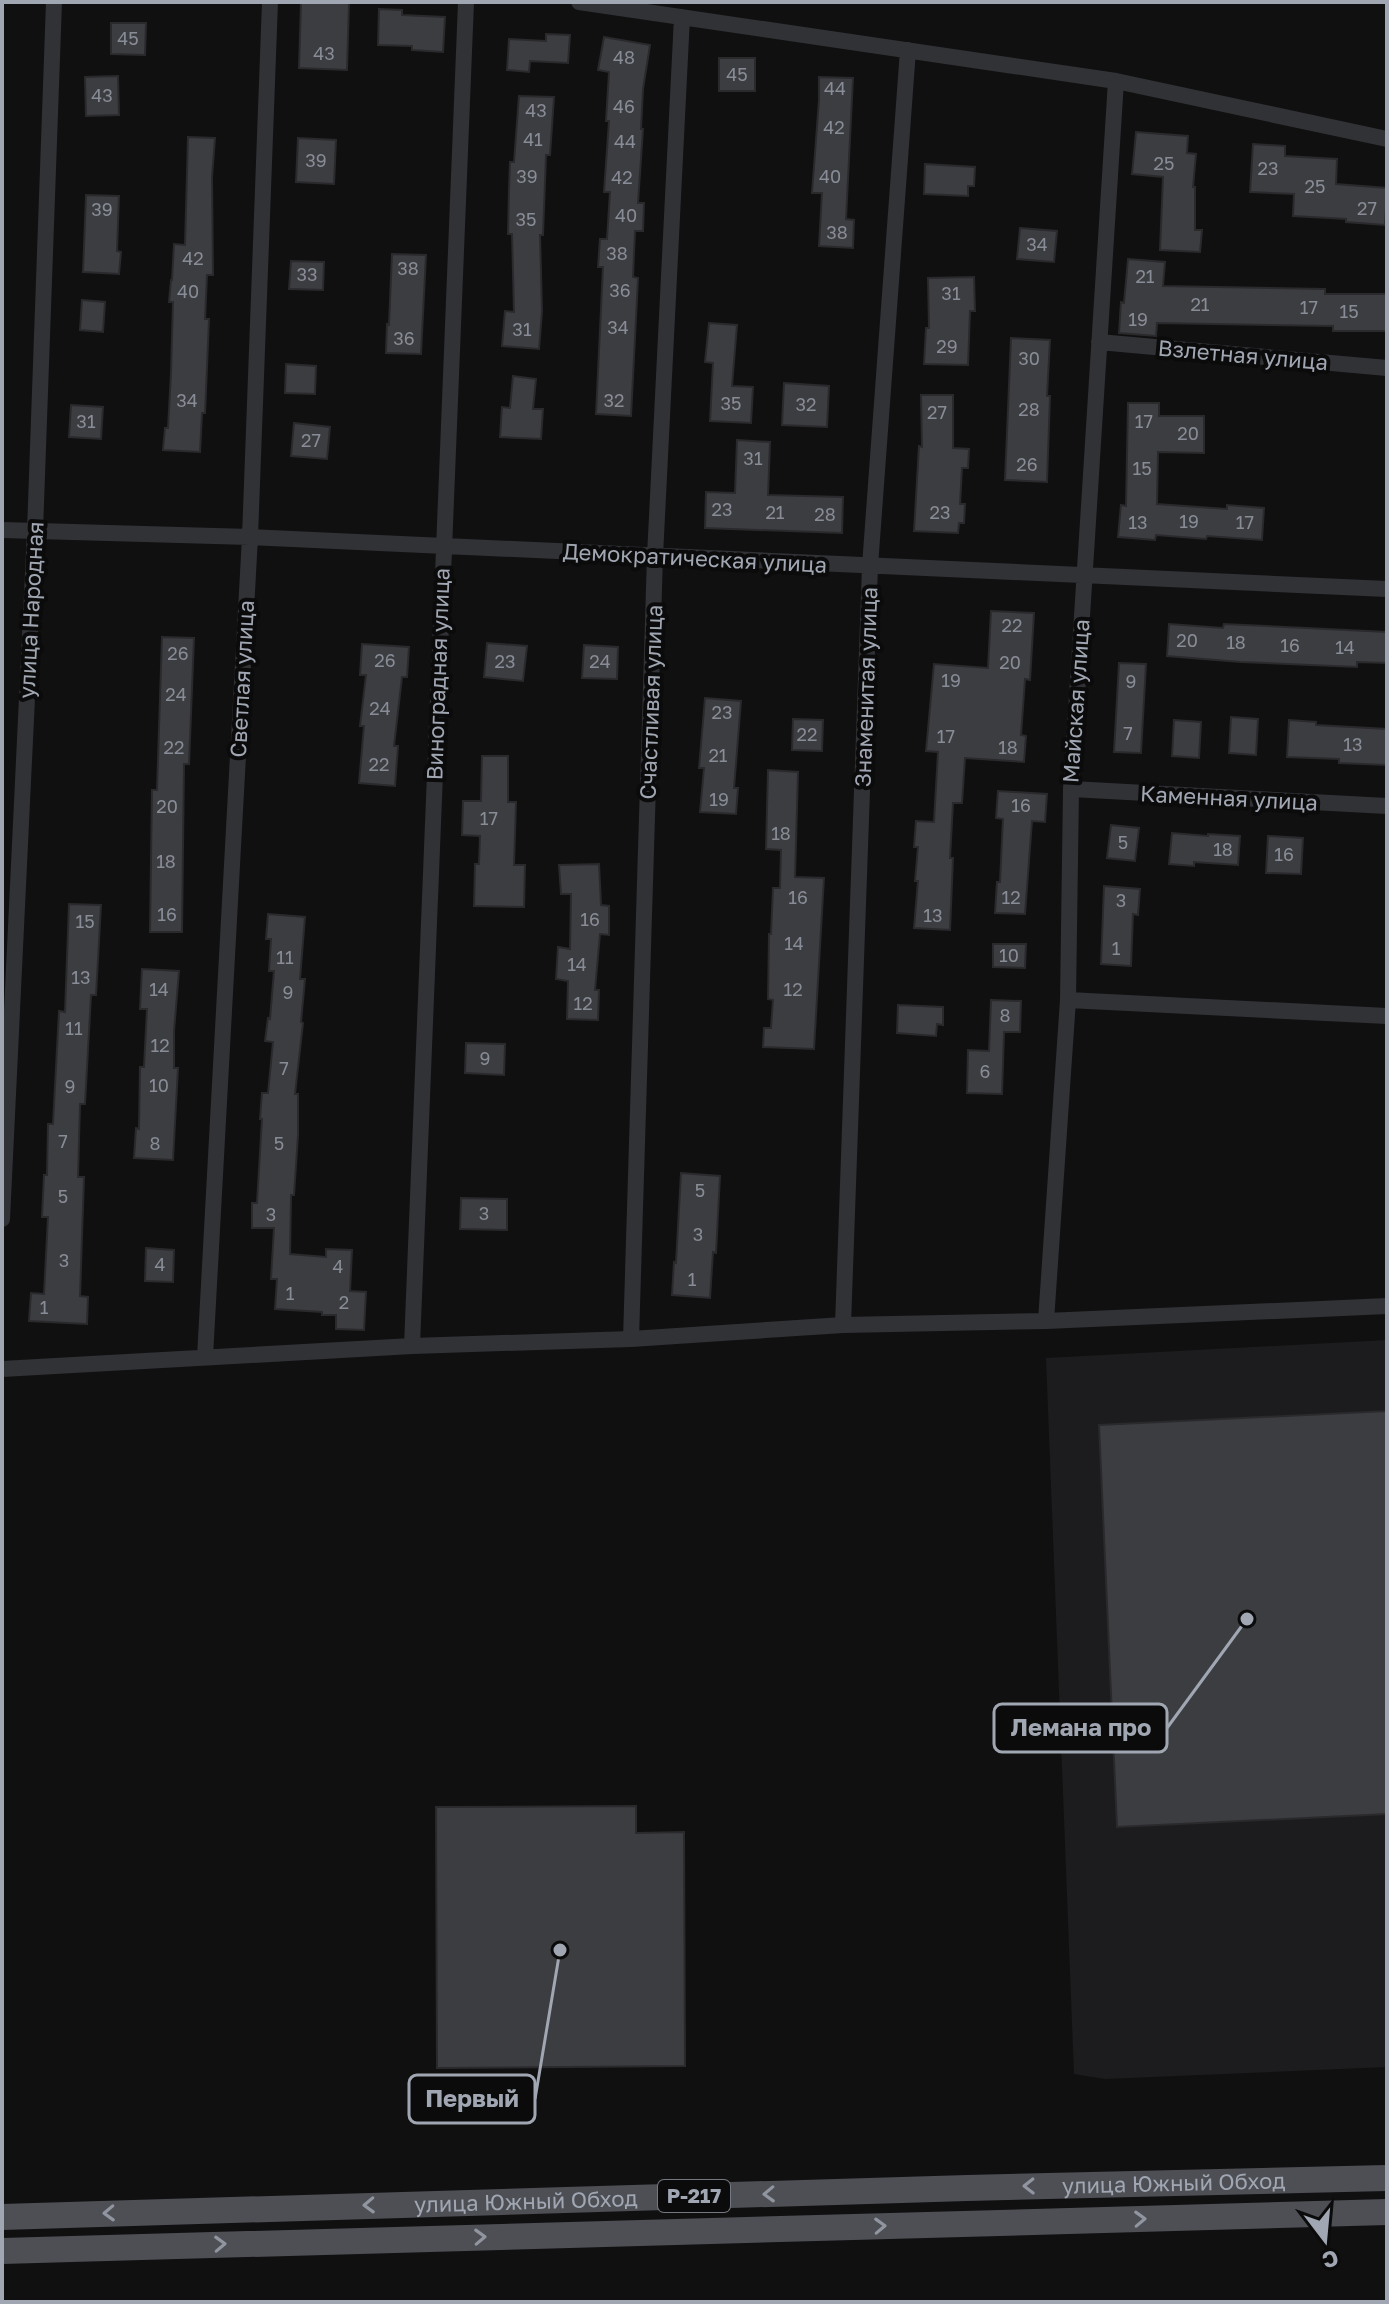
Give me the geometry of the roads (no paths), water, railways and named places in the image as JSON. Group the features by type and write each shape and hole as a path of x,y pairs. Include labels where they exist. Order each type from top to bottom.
{"main road":[{"name":"улица Южный Обход","path":"2,2217 1387,2178"},
{"name":"улица Южный Обход","path":"2,2251 1387,2212"}],"street":[{"name":"улица Народная","path":"2,1219 35,531 54,2"},
{"name":"Светлая улица","path":"205,1357 250,537 270,2"},
{"name":"Виноградная улица","path":"412,1346 466,2"},
{"path":"579,2 1116,81 1387,139"},
{"name":"Счастливая улица","path":"631,1339 655,556 682,17"},
{"name":"Знаменитая улица","path":"843,1325 870,566 908,50"},
{"name":"Майская улица","path":"1046,1321 1068,1000 1071,789 1116,81"},
{"name":"Взлетная улица","path":"1099,342 1387,368"},
{"name":"Демократическая улица","path":"2,530 250,537 1387,589"},
{"name":"Каменная улица","path":"1071,789 1387,806"},
{"path":"1068,1000 1387,1016"},
{"path":"2,1369 412,1346 631,1339 843,1325 1046,1321 1387,1306"}],"place":[{"name":"Лемана про","path":"1247,1619"},
{"name":"Первый","path":"560,1950"}]}
